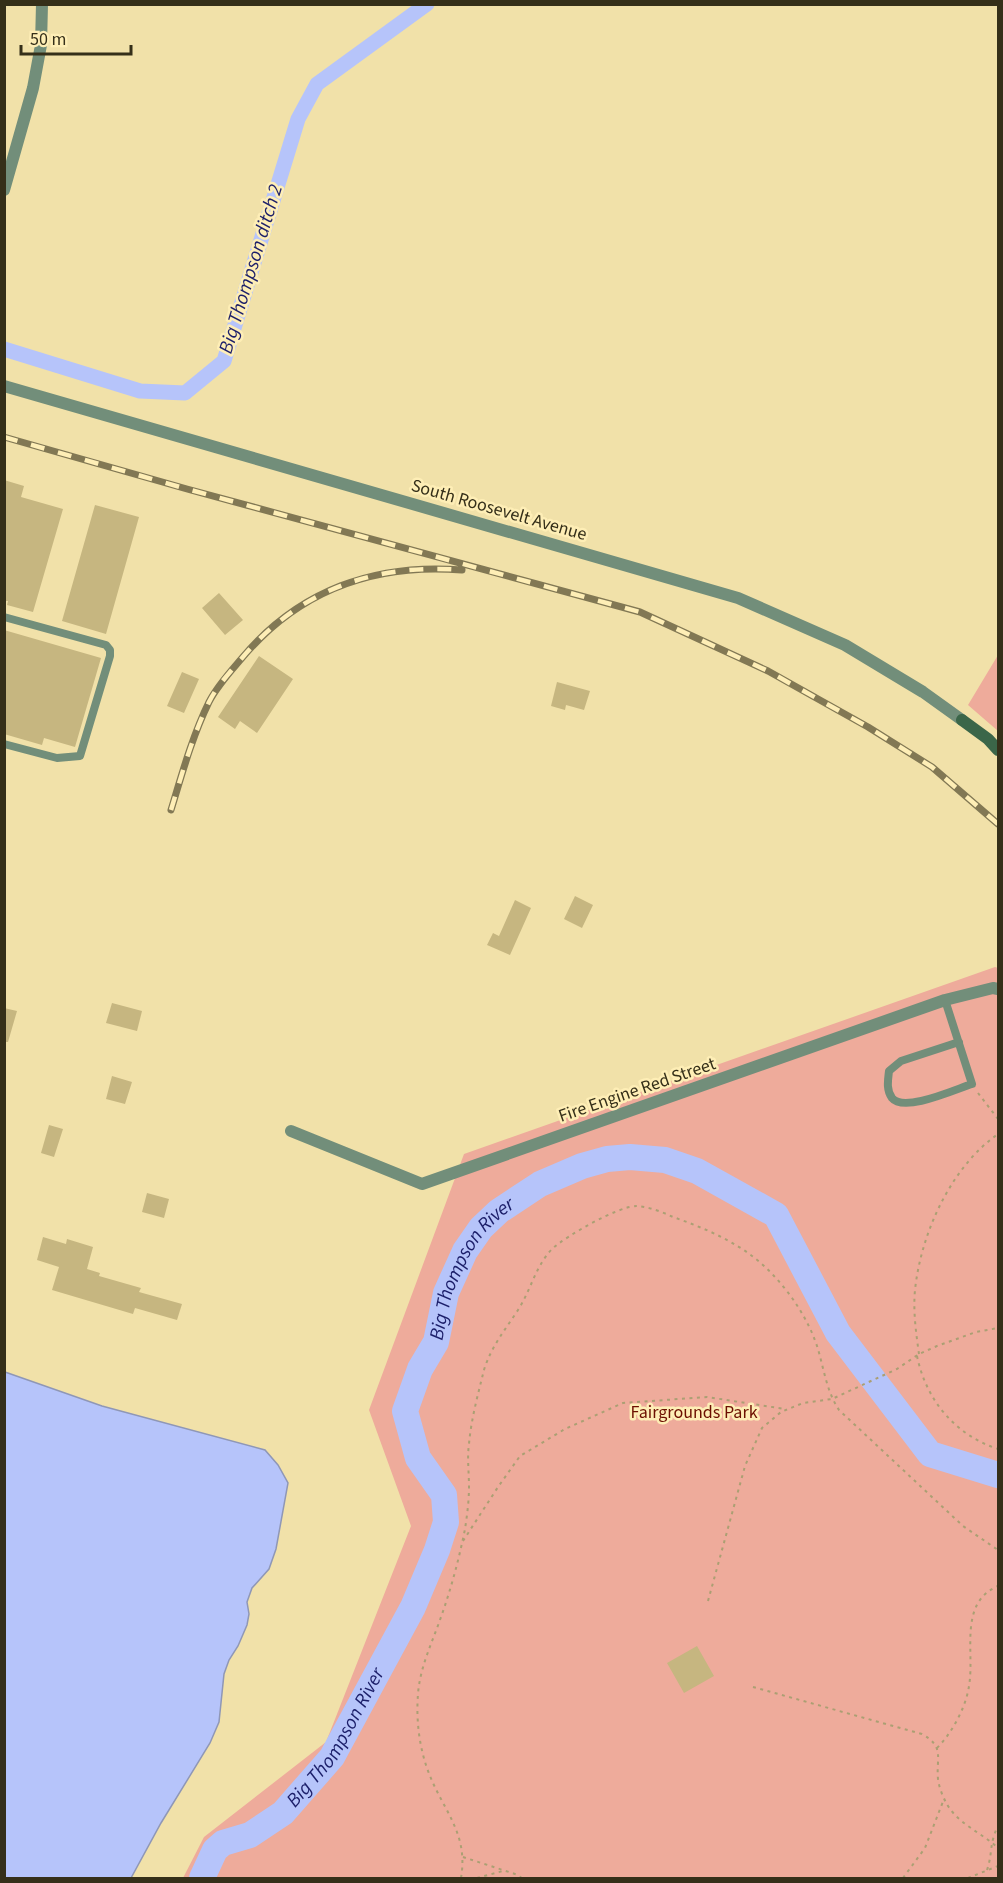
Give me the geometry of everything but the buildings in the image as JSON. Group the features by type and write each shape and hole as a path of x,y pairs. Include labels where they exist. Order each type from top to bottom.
{"street":[{"path":"4,190 33,88 41,45 42,4"},
{"name":"South Roosevelt Avenue","path":"4,386 738,598 811,628 845,645 923,692 988,739 999,750"},
{"name":"Fire Engine Red Street","path":"291,1131 422,1184 945,1000 993,988 999,989"}],"lane":[{"path":"4,617 106,645 110,650 80,756 57,758 4,744"},
{"path":"945,1000 959,1042 972,1084 928,1099 902,1104 893,1099 887,1086 889,1071 901,1061 959,1042"}],"path":[{"path":"972,1084 999,1119"},
{"path":"999,1134 984,1145 959,1176 940,1208 921,1259 915,1290 918,1355 928,1388 941,1411 963,1431 999,1449"},
{"path":"461,1878 463,1857 457,1829 427,1770 417,1720 420,1675 449,1593 461,1545 470,1488 469,1442 485,1368 492,1348 519,1307 537,1268 555,1246 576,1231 629,1207 651,1208 725,1238 750,1255 773,1274 808,1325 817,1346 832,1399 847,1418 963,1526 999,1550"},
{"path":"708,1601 745,1466 762,1428 782,1412 803,1403 832,1399 897,1369 918,1355 976,1332 999,1328"},
{"path":"461,1545 520,1456 565,1429 623,1403 707,1397 788,1410"},
{"path":"937,1748 943,1742 960,1712 969,1689 972,1666 971,1624 977,1603 984,1595 999,1586"},
{"path":"753,1687 930,1738 937,1748 938,1781 955,1815 999,1848"},
{"path":"903,1878 925,1848 945,1799"},
{"path":"987,1870 992,1853 990,1842 999,1826"},
{"path":"463,1857 522,1878"},
{"path":"968,1878 999,1866"},
{"path":"477,1878 504,1871"}],"green space":[{"path":"998,655 998,731 968,705"},
{"name":"Fairgrounds Park","path":"995,967 998,968 998,1878 183,1878 204,1837 326,1742 411,1526 369,1410 464,1154"}],"water":[{"path":"5,1372 102,1406 265,1450 278,1465 288,1483 276,1549 269,1569 252,1588 247,1602 249,1614 247,1625 224,1674 219,1722 210,1743 161,1823 131,1878 5,1878"}],"waterway":[{"name":"Big Thompson ditch 2","path":"4,349 140,391 185,393 224,361 298,119 317,84 427,4"},
{"name":"Big Thompson River","path":"202,1878 215,1850 223,1843 250,1835 283,1813 332,1757 413,1607 446,1522 444,1495 418,1458 405,1411 420,1369 436,1342 446,1293 465,1251 481,1228 499,1211 540,1184 582,1166 607,1159 630,1157 665,1160 697,1171 776,1215 838,1333 930,1454 998,1475"}],"railway":[{"path":"4,437 640,612 768,671 868,727 932,767 998,824"},
{"path":"171,810 192,742 212,696 264,634 314,598 341,586 399,571 462,570"}]}
